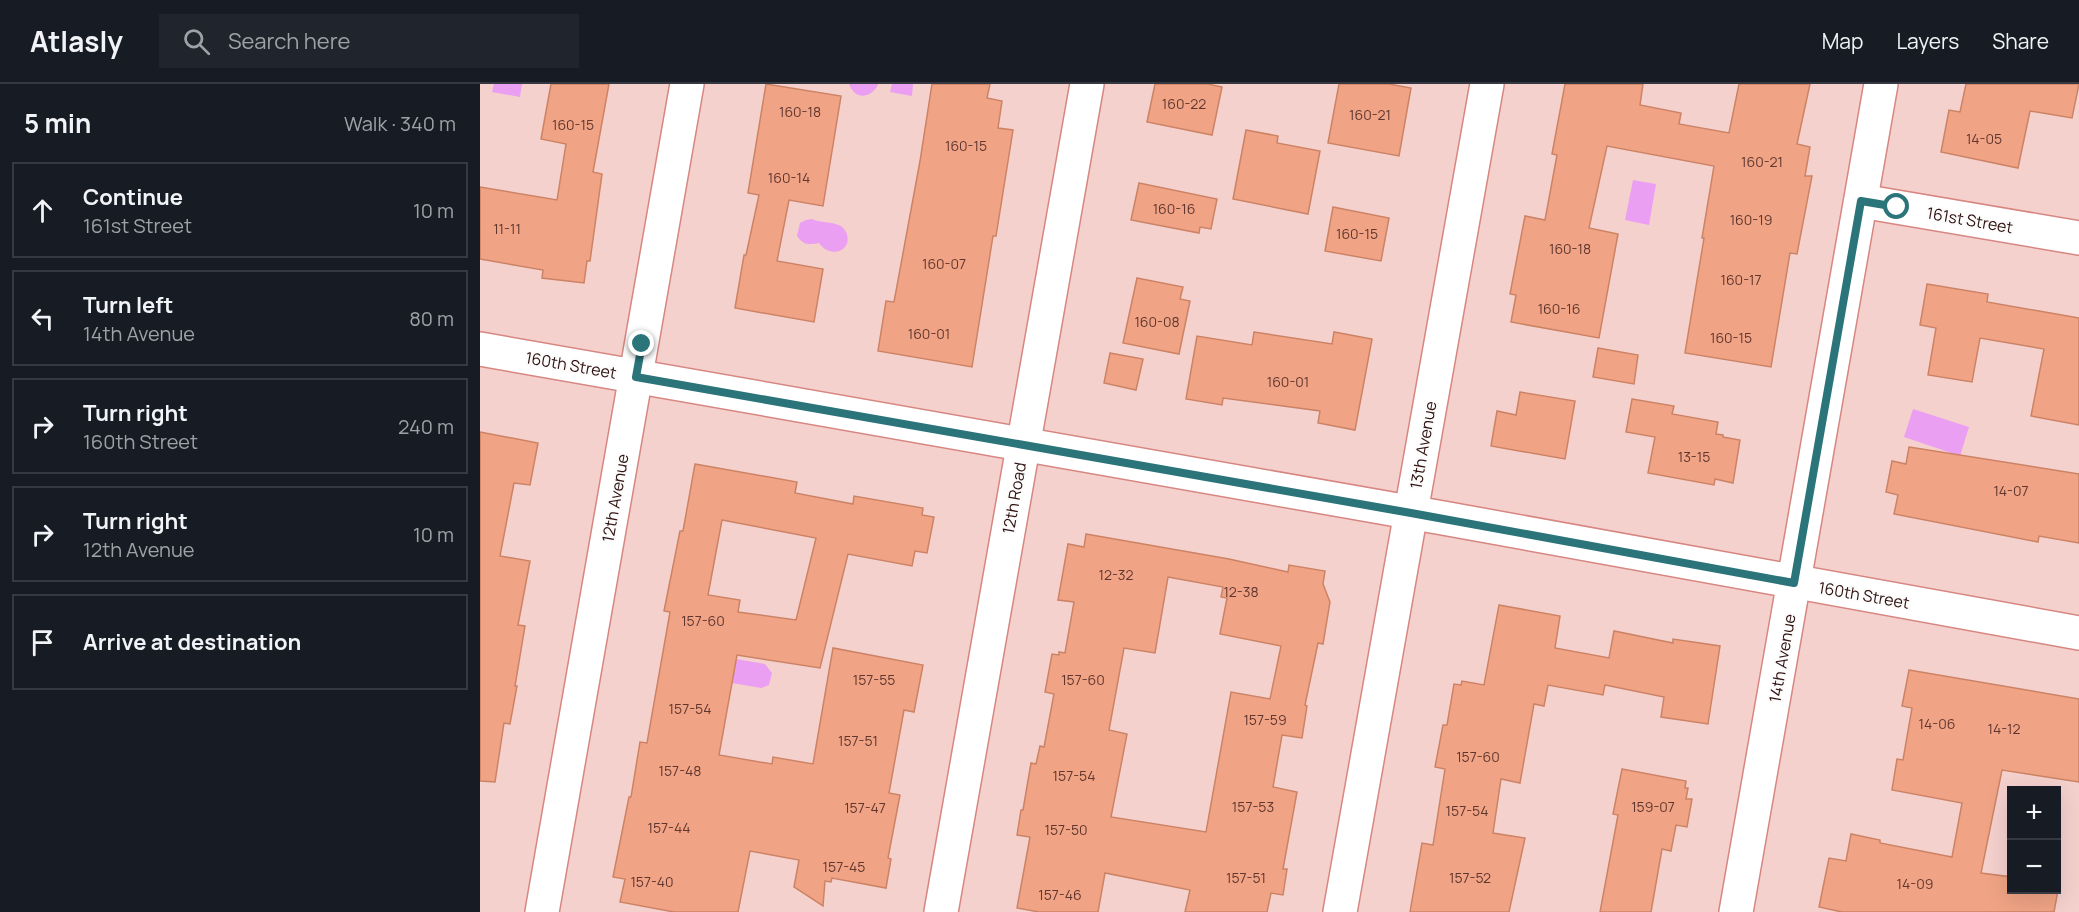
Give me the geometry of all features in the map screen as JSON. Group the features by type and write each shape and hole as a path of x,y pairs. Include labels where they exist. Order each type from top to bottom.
{"street":[{"name":"12th Avenue","path":"542,912 687,84"},
{"name":"12th Road","path":"941,912 1087,84"},
{"name":"13th Avenue","path":"1340,912 1487,84"},
{"name":"14th Avenue","path":"1736,912 1881,84"},
{"name":"161st Street","path":"1861,201 2079,238"},
{"name":"160th Street","path":"480,350 2079,633"}],"shaded area":[{"path":"494,84 522,84 520,97 492,92"},
{"path":"849,84 878,85 871,93 863,96 855,93"},
{"path":"892,84 913,84 912,96 890,92"},
{"path":"1633,180 1656,184 1649,225 1625,220"},
{"path":"812,219 844,228 848,238 844,248 835,252 829,251 819,243 804,243 797,236 800,223"},
{"path":"1913,409 1969,427 1960,456 1904,437"},
{"path":"730,658 765,664 772,673 769,685 761,688 726,682"}],"building":[{"path":"551,84 609,84 593,172 602,174 590,261 587,261 584,283 542,278 543,270 480,259 480,187 557,200 566,144 541,139"},
{"path":"766,84 841,96 823,206 789,200 777,261 823,269 814,322 735,308 744,255 746,255 759,195 748,193"},
{"path":"932,84 990,84 987,98 1002,101 998,128 1013,130 972,367 878,351 886,301 894,302"},
{"path":"1155,84 1208,84 1222,87 1212,135 1147,122"},
{"path":"1339,84 1389,84 1411,88 1399,156 1328,143"},
{"path":"1565,84 1643,84 1640,105 1681,113 1679,124 1729,133 1739,84 1810,84 1797,144 1810,147 1805,176 1812,176 1797,254 1790,253 1771,367 1685,353 1714,166 1607,146 1589,228 1618,234 1599,338 1511,322 1516,295 1510,294 1525,216 1545,220 1557,155 1552,154"},
{"path":"1966,84 2079,84 2072,118 2030,111 2018,168 1941,152 1949,110 1960,112"},
{"path":"1246,130 1278,136 1277,143 1320,151 1308,214 1233,199"},
{"path":"1139,183 1217,199 1211,229 1200,227 1199,233 1131,220"},
{"path":"1333,207 1389,218 1381,261 1325,251"},
{"path":"1137,278 1183,287 1180,299 1190,301 1179,354 1123,343"},
{"path":"1927,284 1988,294 1987,302 2079,318 2079,425 2031,416 2044,349 1980,338 1972,382 1928,375 1936,328 1920,325"},
{"path":"1254,332 1332,344 1334,332 1372,339 1355,430 1318,423 1320,411 1223,398 1222,405 1186,399 1197,336 1252,345"},
{"path":"1598,348 1638,355 1634,384 1593,377"},
{"path":"1110,353 1143,359 1136,390 1104,383"},
{"path":"1520,392 1575,401 1565,459 1491,446 1497,411 1516,415"},
{"path":"1632,399 1674,406 1672,414 1718,422 1716,434 1740,440 1733,483 1715,479 1714,485 1648,473 1655,437 1626,432"},
{"path":"480,432 538,443 530,485 514,483 500,556 530,561 518,625 525,626 515,686 517,686 510,724 504,723 495,782 480,781"},
{"path":"1909,447 2079,474 2079,543 2039,536 2038,542 1894,514 1898,495 1886,492 1892,461 1906,464"},
{"path":"695,464 797,482 795,493 853,504 854,496 923,508 922,515 934,517 927,553 915,551 912,566 848,554 820,668 737,655 719,755 772,764 773,757 813,764 833,648 923,665 914,712 904,710 889,793 900,795 888,858 891,859 886,888 832,878 831,882 825,881 823,906 794,887 799,860 750,851 738,912 674,912 620,902 625,879 613,877 629,797 631,797 640,742 647,743 670,612 664,611 680,531 683,531","holes":["722,520 816,538 796,620 738,612 740,600 708,595"]},
{"path":"1086,534 1229,559 1288,572 1289,565 1325,571 1323,584 1330,602 1323,644 1318,643 1305,705 1307,706 1302,738 1282,735 1273,787 1297,792 1283,869 1287,869 1283,895 1271,893 1267,912 1185,912 1190,890 1105,873 1098,912 1039,912 1017,908 1030,837 1017,835 1021,810 1023,810 1031,763 1036,764 1040,746 1044,747 1054,694 1045,692 1052,654 1065,653 1074,602 1058,600 1068,544 1084,547","holes":["1168,577 1223,587 1221,597 1227,598 1220,634 1281,646 1270,699 1231,692 1206,832 1111,817 1127,734 1109,730 1124,648 1155,653"]},
{"path":"1499,605 1560,616 1555,648 1609,658 1614,631 1673,643 1673,639 1720,646 1708,724 1661,717 1664,697 1605,685 1603,695 1548,685 1544,706 1534,704 1520,783 1501,779 1493,833 1525,838 1509,912 1410,912 1422,843 1433,845 1445,769 1435,767 1443,725 1447,725 1454,684 1461,685 1462,681 1484,685"},
{"path":"1909,670 2079,699 2079,782 2002,770 1981,873 2007,876 2007,894 2057,894 2054,912 1842,912 1819,907 1829,858 1846,861 1851,834 1880,840 1880,843 1952,857 1962,803 1892,790 1897,759 1903,760 1912,708 1902,706"},
{"path":"1622,769 1686,781 1685,788 1688,788 1686,799 1692,799 1687,827 1676,825 1671,851 1662,849 1651,912 1600,912 1618,815 1613,814"}],"route":[{"path":"642,344 636,377 1411,513 1794,583 1861,201 1897,207"}]}
